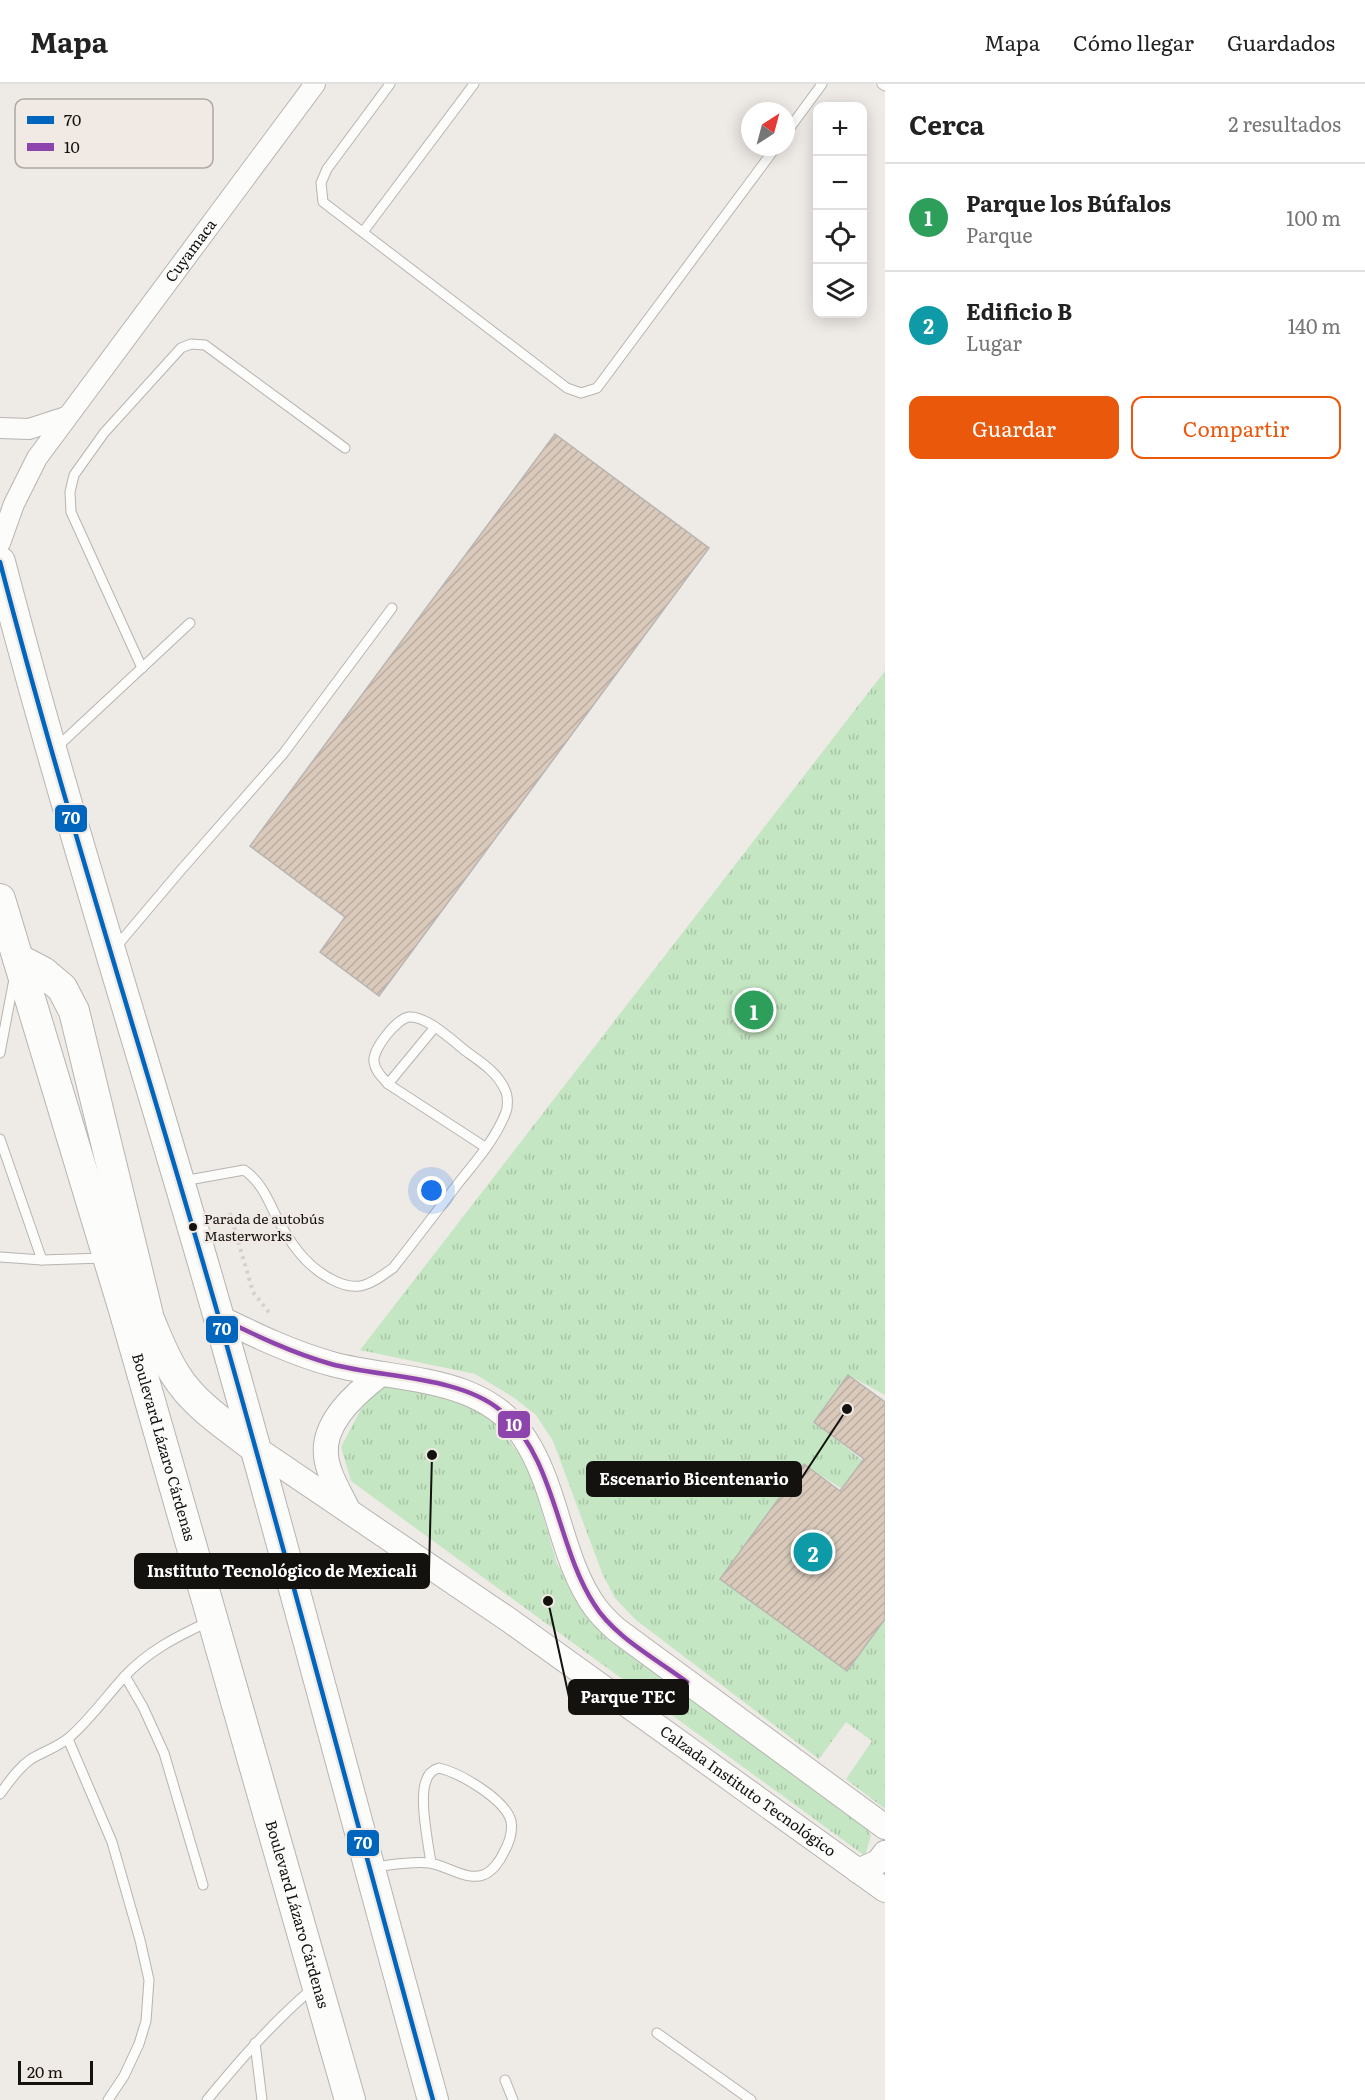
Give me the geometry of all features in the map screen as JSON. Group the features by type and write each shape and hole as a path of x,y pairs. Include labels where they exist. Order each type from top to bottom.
{"main road":[{"path":"0,562 110,955 218,1317 434,2100"},
{"name":"Boulevard Lázaro Cárdenas","path":"0,899 109,1258 350,2100"},
{"path":"18,959 43,972 62,988 74,1011 149,1319 166,1359 175,1375 204,1408 254,1447"}],"street":[{"name":"Cuyamaca","path":"0,543 14,504 37,458 315,84"},
{"path":"0,429 29,429 66,417"},
{"path":"218,1317 307,1356 332,1364 460,1389 499,1409 519,1430 536,1458 580,1580 594,1606 605,1619 626,1637 885,1827"},
{"path":"348,1510 331,1475 326,1456 326,1442 338,1417 348,1403 381,1374"},
{"name":"Calzada Instituto Tecnológico","path":"254,1447 519,1627 885,1890"},
{"path":"858,1871 878,1863 885,1854"}],"lane":[{"path":"390,84 327,169 321,183 323,202 567,388 581,393 597,388 769,156"},
{"path":"363,231 474,84"},
{"path":"795,121 822,84"},
{"path":"142,668 71,512 70,492 74,475 104,433 167,362 181,348 191,344 205,345 345,448"},
{"path":"110,955 283,754 392,608"},
{"path":"52,752 190,623"},
{"path":"0,1052 18,959"},
{"path":"178,1182 244,1170 254,1177 265,1192 295,1249 318,1272 345,1287 362,1286 375,1281 393,1268 485,1147 507,1110 506,1091 490,1070 435,1027 409,1017 394,1026 382,1040 374,1056 378,1074 388,1084 485,1147"},
{"path":"388,1084 435,1027"},
{"path":"0,1139 42,1260"},
{"path":"0,1257 42,1260 109,1258"},
{"path":"0,1794 17,1772 30,1760 68,1739 125,1676 144,1659 171,1639 213,1620"},
{"path":"125,1676 143,1707 164,1753 202,1885"},
{"path":"68,1739 112,1842 140,1940 148,1980 146,2020 139,2044 124,2076 108,2100"},
{"path":"369,1868 416,1862 431,1863 464,1874 482,1876 495,1866 509,1841 512,1829 511,1820 494,1799 462,1776 439,1767 429,1774 425,1782 424,1794 431,1863"},
{"path":"207,2100 255,2043 317,1985"},
{"path":"657,2033 751,2100"},
{"path":"255,2043 262,2100"},
{"path":"505,2080 513,2100"}],"green space":[{"path":"885,671 885,1395 848,1375 814,1422 885,1478 873,1508 804,1465 720,1579 847,1671 885,1619 885,1809 846,1779 872,1741 846,1722 819,1759 636,1620 615,1598 602,1573 553,1441 536,1415 513,1397 475,1374 360,1350"},
{"path":"393,1376 448,1395 489,1416 528,1465 557,1564 606,1638 858,1818 871,1835 865,1856 351,1481 341,1447 361,1409"}],"building":[{"path":"555,434 709,548 379,996 320,952 345,917 250,846"},
{"path":"848,1375 885,1402 885,1619 847,1671 720,1579 804,1464 840,1491 864,1459 814,1422"}],"transit line":[{"name":"70","path":"0,562 52,752 192,1224 433,2100"},
{"name":"10","path":"218,1317 316,1360 351,1369 442,1384 463,1390 500,1410 519,1430 533,1452 554,1503 581,1581 602,1616 624,1637 687,1682"}],"place":[{"name":"Parque los Búfalos","path":"754,1010"},
{"name":"Parada de autobús Masterworks","path":"193,1227"},
{"name":"Escenario Bicentenario","path":"847,1409"},
{"name":"Instituto Tecnológico de Mexicali","path":"432,1455"},
{"name":"Edificio B","path":"813,1552"},
{"name":"Parque TEC","path":"548,1601"}]}
